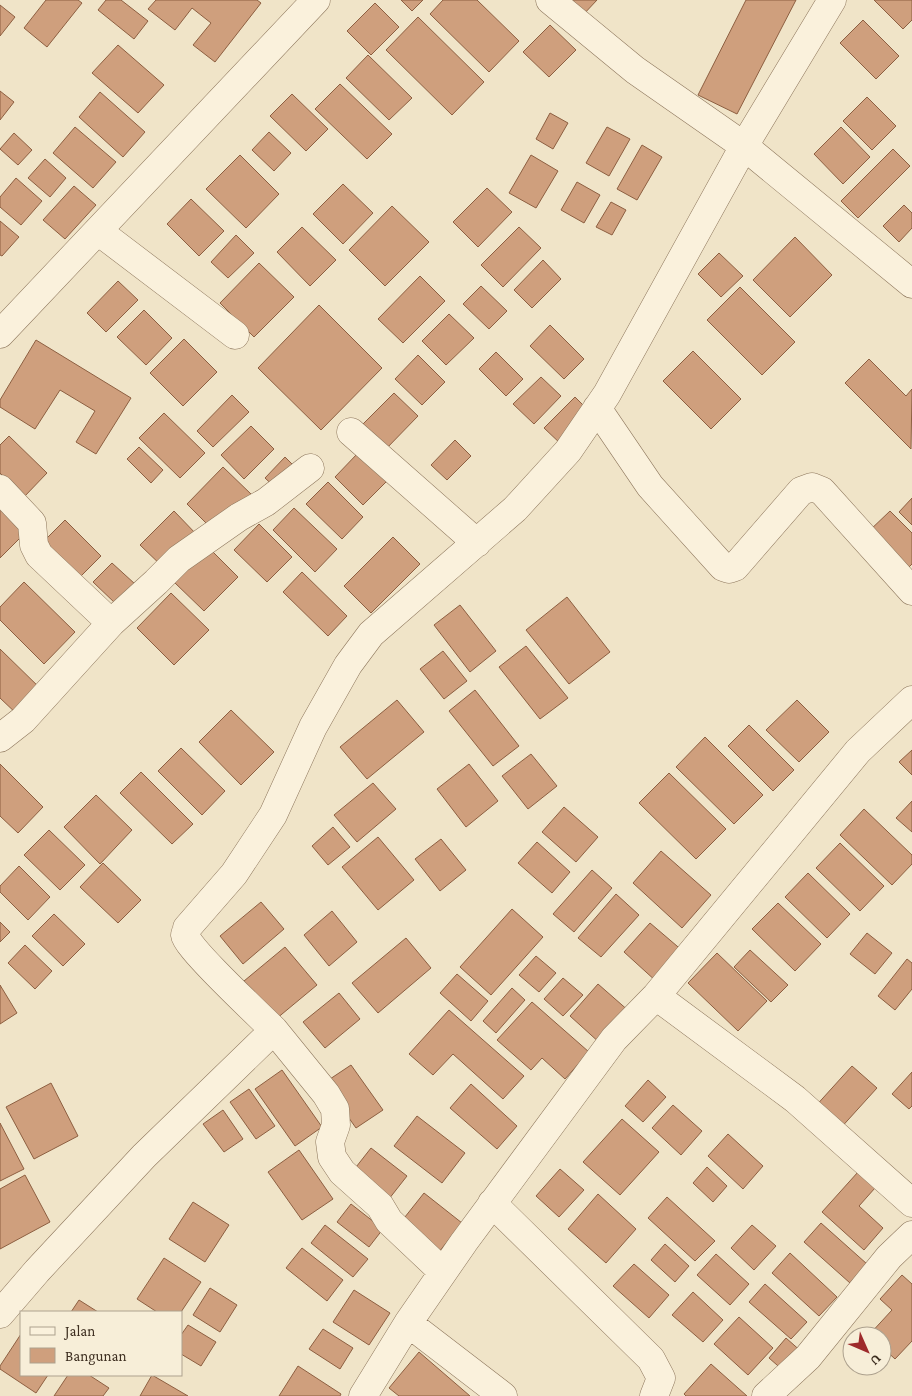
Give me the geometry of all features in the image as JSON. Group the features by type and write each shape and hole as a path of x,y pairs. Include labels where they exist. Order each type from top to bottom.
{"street":[{"path":"550,0 635,70 744,146 912,284"},
{"path":"443,1272 389,1221 380,1206 342,1172 332,1157 330,1142 336,1125 335,1109 326,1094 274,1030 200,956 185,935 187,928 234,874 272,815 313,726 348,665 371,634 514,509 545,478 568,451 607,394 744,146 832,0"},
{"path":"0,334 312,1"},
{"path":"98,231 235,334"},
{"path":"597,408 650,486 723,567 729,569 735,567 801,491 812,487 822,491 912,591"},
{"path":"351,432 477,543"},
{"path":"0,738 23,720 111,623 179,559 239,517 266,502 310,468"},
{"path":"0,489 32,523 34,545 40,555 111,623"},
{"path":"363,1396 408,1323 443,1272 614,1039 656,996 858,751 912,700"},
{"path":"656,996 795,1099 912,1204"},
{"path":"0,1314 37,1271 144,1156 274,1030"},
{"path":"492,1203 651,1359 661,1378 654,1396"},
{"path":"766,1396 808,1357 889,1257 912,1235"},
{"path":"408,1323 503,1396"}],"building":[{"path":"46,0 78,0 82,3 47,47 24,28"},
{"path":"106,0 121,0 148,21 134,39 98,10"},
{"path":"156,0 257,0 261,3 215,62 193,45 211,23 192,8 175,30 148,9"},
{"path":"401,0 423,0 412,11"},
{"path":"443,0 477,0 519,41 489,72 430,14"},
{"path":"566,0 597,0 582,16"},
{"path":"746,0 796,0 737,114 698,95"},
{"path":"874,0 912,0 912,20 903,29"},
{"path":"375,3 399,27 371,55 347,31"},
{"path":"0,5 15,17 0,36"},
{"path":"418,17 484,82 452,115 386,50"},
{"path":"863,20 899,56 876,79 840,43"},
{"path":"550,25 576,50 549,77 523,52"},
{"path":"118,45 164,85 138,113 92,73"},
{"path":"368,55 412,98 389,120 346,78"},
{"path":"340,84 392,134 367,159 315,109"},
{"path":"0,91 14,102 0,120"},
{"path":"100,92 145,132 123,157 79,117"},
{"path":"292,94 328,129 306,151 270,116"},
{"path":"867,97 896,126 872,150 843,121"},
{"path":"550,113 568,123 553,149 536,139"},
{"path":"75,127 116,162 93,188 53,153"},
{"path":"607,127 630,139 609,176 586,163"},
{"path":"841,127 870,157 843,184 814,154"},
{"path":"269,132 291,153 274,171 252,150"},
{"path":"14,133 32,150 18,165 0,149"},
{"path":"642,145 662,157 637,200 617,189"},
{"path":"893,149 910,166 858,218 841,201"},
{"path":"240,155 279,194 246,228 206,189"},
{"path":"531,155 558,171 536,208 509,193"},
{"path":"45,159 66,178 50,197 28,178"},
{"path":"16,178 42,201 21,225 0,207 0,197"},
{"path":"577,182 600,195 584,223 561,210"},
{"path":"343,184 373,213 343,244 313,214"},
{"path":"74,186 96,205 65,239 43,220"},
{"path":"487,188 512,212 478,247 453,222"},
{"path":"191,199 224,231 199,256 167,224"},
{"path":"611,202 626,210 612,235 596,227"},
{"path":"904,205 912,213 912,228 899,242 883,226"},
{"path":"392,206 429,242 385,286 349,250"},
{"path":"0,221 19,237 2,256 0,255"},
{"path":"302,227 336,260 310,286 277,252"},
{"path":"519,227 541,248 503,287 481,265"},
{"path":"236,235 254,253 228,278 211,262"},
{"path":"795,237 832,275 790,317 753,280"},
{"path":"719,253 743,276 721,297 698,274"},
{"path":"543,260 561,279 532,308 514,290"},
{"path":"259,263 294,297 254,337 220,303"},
{"path":"420,276 445,301 403,343 378,319"},
{"path":"118,281 138,300 106,332 87,313"},
{"path":"481,286 507,311 489,329 463,304"},
{"path":"740,287 795,342 762,375 707,320"},
{"path":"319,305 382,368 321,430 258,368"},
{"path":"144,310 172,338 146,365 117,337"},
{"path":"449,314 474,338 446,365 422,341"},
{"path":"550,325 584,359 564,379 530,346"},
{"path":"184,339 217,372 183,406 150,373"},
{"path":"36,340 131,398 96,454 76,442 95,411 60,390 35,429 0,407 0,400"},
{"path":"693,351 741,399 711,429 663,381"},
{"path":"496,352 523,379 506,396 479,369"},
{"path":"418,355 445,382 422,405 395,379"},
{"path":"869,359 906,396 912,389 911,449 845,383"},
{"path":"541,377 561,396 534,424 513,404"},
{"path":"394,393 418,416 384,451 360,427"},
{"path":"232,395 249,412 213,447 197,431"},
{"path":"575,397 592,414 562,445 544,428"},
{"path":"164,413 205,453 180,478 139,438"},
{"path":"251,426 274,449 244,479 221,455"},
{"path":"9,436 47,473 24,497 0,473 0,445"},
{"path":"455,440 471,456 447,480 431,465"},
{"path":"139,447 163,470 151,483 127,459"},
{"path":"358,453 387,481 363,505 335,477"},
{"path":"285,457 299,471 279,491 265,478"},
{"path":"223,467 252,495 215,532 187,504"},
{"path":"328,482 363,517 342,539 306,504"},
{"path":"912,498 912,525 899,512"},
{"path":"0,507 26,532 0,558"},
{"path":"294,508 337,549 315,572 273,530"},
{"path":"174,511 198,536 165,569 140,545"},
{"path":"890,511 912,533 912,564 906,570 868,532"},
{"path":"65,520 101,556 79,578 43,542"},
{"path":"259,524 292,557 267,582 234,550"},
{"path":"393,537 420,564 371,613 344,586"},
{"path":"208,547 238,577 204,611 174,582"},
{"path":"112,563 135,584 116,604 93,582"},
{"path":"302,572 347,616 328,636 283,592"},
{"path":"24,582 75,632 44,664 0,620 0,607"},
{"path":"171,593 209,630 174,665 137,628"},
{"path":"567,597 610,652 569,684 526,630"},
{"path":"460,605 496,651 470,672 434,625"},
{"path":"526,646 568,698 540,719 499,667"},
{"path":"0,649 43,691 19,716 0,698"},
{"path":"443,651 467,681 444,699 420,669"},
{"path":"475,690 519,746 493,766 449,711"},
{"path":"397,700 424,732 367,779 340,747"},
{"path":"797,700 829,732 799,762 766,730"},
{"path":"231,710 274,752 241,785 199,742"},
{"path":"749,725 794,770 773,791 728,746"},
{"path":"705,737 763,795 734,824 676,767"},
{"path":"181,748 225,791 202,815 158,771"},
{"path":"912,750 912,775 899,762"},
{"path":"531,754 557,786 528,809 502,776"},
{"path":"0,764 43,807 18,833 0,816"},
{"path":"469,764 498,801 466,827 437,789"},
{"path":"141,772 193,824 172,844 120,793"},
{"path":"669,773 726,829 696,859 639,803"},
{"path":"373,783 396,809 357,842 334,815"},
{"path":"96,795 132,830 100,864 64,827"},
{"path":"912,801 912,832 896,818"},
{"path":"564,807 598,837 576,862 542,832"},
{"path":"864,809 912,855 912,864 892,885 840,835"},
{"path":"333,827 350,847 328,865 312,846"},
{"path":"49,830 85,865 60,890 24,855"},
{"path":"378,837 414,880 378,910 342,867"},
{"path":"441,839 466,870 440,891 415,859"},
{"path":"537,842 570,872 552,893 518,863"},
{"path":"840,843 884,886 860,911 816,868"},
{"path":"661,851 711,895 682,928 633,883"},
{"path":"103,863 141,900 118,923 80,887"},
{"path":"19,866 50,897 28,920 0,892 0,886"},
{"path":"592,870 612,888 574,932 553,914"},
{"path":"808,873 850,914 827,938 785,897"},
{"path":"616,894 639,915 601,957 578,938"},
{"path":"261,902 284,929 243,964 220,936"},
{"path":"778,903 821,944 795,971 752,929"},
{"path":"512,909 543,937 491,995 460,967"},
{"path":"332,911 357,942 329,966 304,935"},
{"path":"54,914 85,944 63,966 32,936"},
{"path":"0,922 10,932 0,942"},
{"path":"650,923 684,952 657,982 624,952"},
{"path":"867,933 892,953 875,974 850,954"},
{"path":"406,938 431,968 378,1013 352,983"},
{"path":"25,945 52,971 35,989 8,963"},
{"path":"285,947 317,985 276,1019 244,981"},
{"path":"750,950 788,985 771,1002 734,967"},
{"path":"717,953 767,1001 738,1031 688,983"},
{"path":"536,956 556,973 539,992 519,975"},
{"path":"907,959 912,963 912,989 895,1010 878,996"},
{"path":"457,974 488,1001 471,1021 440,993"},
{"path":"563,978 583,995 563,1016 544,999"},
{"path":"598,984 630,1012 601,1044 570,1016"},
{"path":"0,985 17,1013 0,1024"},
{"path":"512,988 525,1000 496,1033 483,1021"},
{"path":"339,993 360,1019 325,1048 303,1022"},
{"path":"532,1002 589,1052 565,1079 542,1058 531,1070 497,1040"},
{"path":"449,1010 524,1076 503,1099 453,1054 433,1075 409,1054"},
{"path":"351,1065 383,1110 356,1128 324,1083"},
{"path":"852,1066 877,1088 838,1131 813,1109"},
{"path":"282,1070 322,1127 295,1146 255,1089"},
{"path":"912,1072 912,1106 909,1109 892,1094"},
{"path":"648,1080 666,1097 643,1122 625,1106"},
{"path":"51,1083 78,1136 34,1159 6,1107"},
{"path":"471,1084 517,1126 497,1149 450,1108"},
{"path":"249,1089 275,1126 256,1139 230,1102"},
{"path":"673,1105 702,1131 681,1155 652,1128"},
{"path":"223,1110 243,1139 224,1152 203,1124"},
{"path":"417,1116 465,1153 442,1183 394,1146"},
{"path":"622,1119 659,1152 620,1195 583,1162"},
{"path":"0,1123 24,1169 0,1181"},
{"path":"728,1134 763,1166 743,1189 708,1156"},
{"path":"371,1148 407,1176 385,1204 349,1176"},
{"path":"299,1150 333,1199 302,1220 268,1172"},
{"path":"707,1167 727,1186 713,1202 693,1183"},
{"path":"560,1169 584,1190 559,1217 536,1196"},
{"path":"858,1172 875,1188 859,1206 883,1228 864,1250 822,1212"},
{"path":"25,1175 50,1222 0,1249 0,1189"},
{"path":"424,1193 462,1223 435,1257 397,1227"},
{"path":"598,1194 636,1229 606,1263 568,1229"},
{"path":"667,1197 715,1241 695,1261 648,1218"},
{"path":"193,1202 229,1225 205,1262 169,1239"},
{"path":"351,1204 383,1229 369,1247 337,1222"},
{"path":"821,1223 867,1264 850,1283 804,1242"},
{"path":"325,1225 368,1259 353,1277 311,1243"},
{"path":"752,1225 776,1246 754,1270 731,1248"},
{"path":"665,1244 689,1266 675,1282 651,1260"},
{"path":"302,1248 343,1280 327,1301 286,1268"},
{"path":"790,1253 837,1297 819,1316 772,1273"},
{"path":"716,1254 749,1284 730,1305 697,1275"},
{"path":"164,1258 201,1282 182,1311 155,1311 137,1299"},
{"path":"634,1264 669,1295 649,1318 613,1286"},
{"path":"902,1275 912,1284 912,1341 895,1359 892,1356 892,1326 877,1326 892,1310 880,1299"},
{"path":"765,1284 807,1322 791,1339 749,1302"},
{"path":"210,1288 237,1305 220,1332 193,1315"},
{"path":"354,1290 390,1313 369,1345 333,1322"},
{"path":"693,1292 723,1320 703,1342 672,1315"},
{"path":"79,1300 96,1311 72,1311"},
{"path":"739,1317 773,1348 748,1375 714,1344"},
{"path":"188,1325 216,1342 201,1366 182,1355 182,1334"},
{"path":"323,1329 353,1348 340,1369 309,1349"},
{"path":"20,1336 20,1376 47,1376 36,1393 0,1369 0,1366"},
{"path":"786,1338 803,1353 785,1372 769,1358"},
{"path":"419,1352 470,1396 399,1396 389,1388"},
{"path":"711,1364 747,1396 686,1396 684,1394"},
{"path":"298,1366 341,1394 340,1396 279,1396"},
{"path":"67,1376 91,1376 109,1388 103,1396 54,1396"},
{"path":"151,1376 154,1376 188,1396 140,1396"}]}
